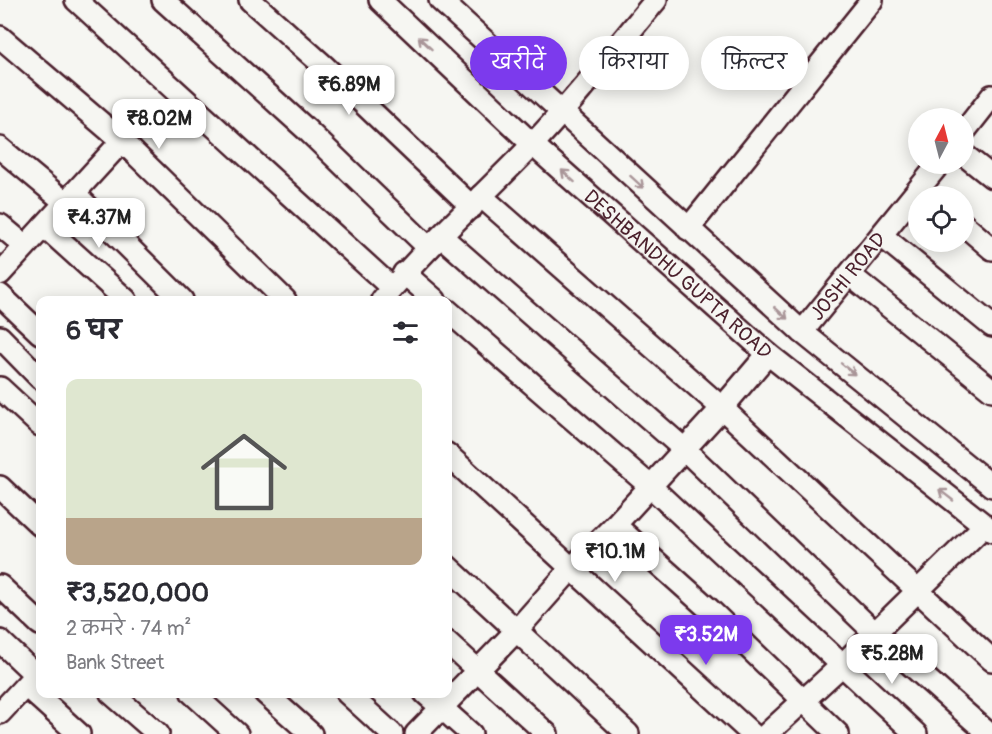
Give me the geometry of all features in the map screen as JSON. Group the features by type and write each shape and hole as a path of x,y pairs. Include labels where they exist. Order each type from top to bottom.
{"street":[{"path":"76,0 393,287 422,296"},
{"path":"163,0 435,242 684,449 875,633 989,734"},
{"path":"250,0 477,202 722,408 992,660"},
{"name":"DESHBANDHU GUPTA ROAD","path":"380,0 532,144 768,354 988,528"},
{"name":"DESHBANDHU GUPTA ROAD","path":"440,0 802,332 992,486"},
{"path":"393,287 561,113 656,0"},
{"path":"688,229 872,0"},
{"path":"0,37 122,141 281,296"},
{"path":"974,120 991,98"},
{"path":"0,274 122,141"},
{"path":"0,148 70,198 178,296"},
{"path":"974,163 992,177"},
{"name":"JOSHI ROAD","path":"802,332 882,236 908,210"},
{"path":"0,225 26,246"},
{"path":"44,225 122,296"},
{"path":"974,233 992,249"},
{"path":"882,236 992,326"},
{"path":"850,275 992,390"},
{"path":"0,294 36,329"},
{"path":"452,314 650,486 916,734"},
{"path":"0,337 36,374"},
{"path":"452,696 615,525 768,354"},
{"path":"0,388 36,421"},
{"path":"452,459 752,734"},
{"path":"0,487 36,521"},
{"path":"615,525 710,610 838,734"},
{"path":"767,734 841,666 917,590 988,528"},
{"path":"452,571 628,734"},
{"path":"0,586 36,620"},
{"path":"0,640 19,689 79,734"},
{"path":"452,647 547,734"},
{"path":"117,698 158,734"},
{"path":"197,698 237,734"},
{"path":"271,698 311,734"},
{"path":"353,698 393,734"},
{"path":"431,698 471,734"},
{"path":"416,734 450,698"}]}
